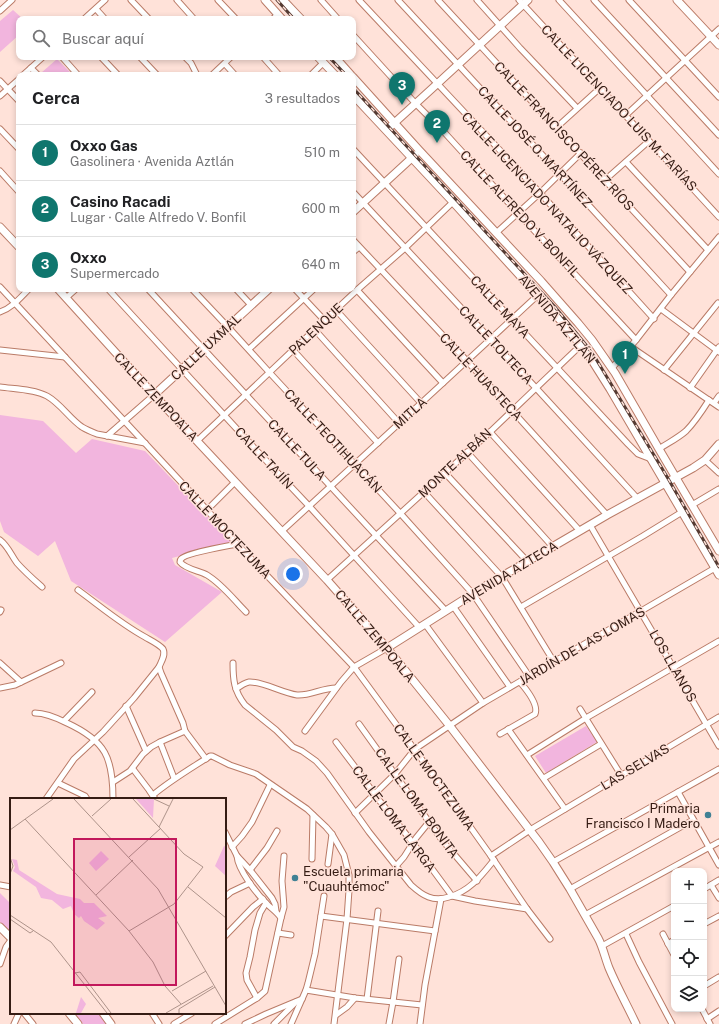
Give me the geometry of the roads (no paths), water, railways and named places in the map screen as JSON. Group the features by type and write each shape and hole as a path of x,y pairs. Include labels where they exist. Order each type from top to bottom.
{"street":[{"path":"88,16 105,0"},
{"path":"131,0 146,16"},
{"path":"177,0 191,16"},
{"path":"218,0 233,16"},
{"path":"265,0 277,16"},
{"path":"283,0 298,16"},
{"path":"321,0 335,16"},
{"name":"CALLE LICENCIADO NATALIO VÁZQUEZ","path":"359,0 654,318"},
{"name":"CALLE JOSÉ O. MARTÍNEZ","path":"398,0 672,295"},
{"name":"CALLE FRANCISCO PÉREZ RÍOS","path":"438,0 690,272"},
{"path":"477,0 577,108"},
{"path":"559,0 719,174"},
{"path":"594,0 719,135"},
{"path":"629,0 719,97"},
{"path":"677,0 719,45"},
{"path":"0,11 9,1"},
{"path":"386,130 501,26 523,2"},
{"name":"CALLE LICENCIADO LUIS M. FARÍAS","path":"523,2 719,217"},
{"path":"96,9 102,16"},
{"path":"626,115 719,29"},
{"name":"CALLE ALFREDO V. BONFIL","path":"356,38 636,340"},
{"path":"26,72 39,60"},
{"path":"65,60 75,72"},
{"path":"104,60 115,72"},
{"path":"143,60 154,72"},
{"path":"188,60 196,72"},
{"path":"216,72 228,60"},
{"path":"266,60 276,72"},
{"path":"313,72 320,60 332,72"},
{"name":"AVENIDA AZTLÁN","path":"338,60 348,72"},
{"path":"225,64 232,72"},
{"path":"31,68 35,72"},
{"name":"AVENIDA AZTLÁN","path":"356,80 536,276 592,340 612,368 719,551"},
{"path":"0,81 16,98"},
{"path":"0,96 16,81"},
{"path":"556,127 600,88"},
{"name":"AVENIDA AZTLÁN","path":"356,97 454,202 581,345 598,369 719,575"},
{"path":"0,129 16,146"},
{"path":"606,180 649,141"},
{"path":"356,209 419,150"},
{"name":"CALLE MAYA","path":"356,152 631,448 642,456 652,459"},
{"path":"496,233 540,194 581,154"},
{"path":"626,162 708,250"},
{"path":"0,172 16,189"},
{"name":"CALLE TOLTECA","path":"356,196 491,339 638,499"},
{"name":"PALENQUE","path":"357,290 381,270 454,202"},
{"path":"0,227 16,244"},
{"path":"612,368 631,347 719,237"},
{"name":"CALLE HUASTECA","path":"356,244 467,361 607,515"},
{"name":"CALLE MOCTEZUMA","path":"0,287 237,544 354,667 415,749 527,909 550,939"},
{"path":"357,290 443,384"},
{"path":"0,312 15,303 26,292"},
{"name":"CALLE ZEMPOALA","path":"61,292 154,395 327,580 387,648 449,725 530,830 570,889 586,915 602,946 608,966 636,1024"},
{"path":"66,298 73,292"},
{"name":"CALLE TAJÍN","path":"111,292 354,555 422,625 483,703"},
{"name":"CALLE TULA","path":"151,292 446,611"},
{"name":"CALLE TEOTIHUACÁN","path":"195,292 355,464 473,594 529,676"},
{"path":"239,292 251,305"},
{"name":"CALLE UXMAL","path":"107,436 154,395 266,292"},
{"path":"298,292 325,321"},
{"path":"249,349 311,292"},
{"name":"PALENQUE","path":"197,441 355,292"},
{"name":"MITLA","path":"282,531 538,295"},
{"path":"664,370 718,303"},
{"path":"661,309 718,349 690,388"},
{"path":"336,310 421,403"},
{"path":"315,330 399,423"},
{"name":"MONTE ALBÁN","path":"327,580 490,432 581,345"},
{"path":"631,347 719,407"},
{"path":"0,350 65,358"},
{"path":"293,350 378,443"},
{"path":"0,387 34,392 46,396 61,407 83,428 97,434 144,443"},
{"path":"659,449 687,430 711,402 719,396"},
{"path":"490,432 580,531"},
{"name":"AVENIDA AZTECA","path":"305,731 336,688 354,667 502,576 607,515 693,468 705,460 719,444"},
{"path":"467,452 553,547"},
{"path":"705,460 719,473"},
{"path":"446,472 528,562"},
{"path":"207,510 235,482"},
{"path":"692,505 719,489"},
{"path":"424,492 502,576 554,662"},
{"path":"522,607 682,512"},
{"name":"LOS LLANOS","path":"590,525 719,746"},
{"path":"0,540 18,564 42,587"},
{"path":"237,544 194,554 182,558 180,562 184,566 202,572 213,579 246,612"},
{"name":"JARDÍN DE LAS LOMAS","path":"356,813 395,774 415,749 449,725 510,687 715,568"},
{"path":"47,798 74,759 96,740 151,678 159,667 164,654 161,647 119,621 78,590"},
{"path":"454,606 510,687"},
{"path":"527,755 586,718 719,641"},
{"path":"233,662 236,689 245,705 276,730 292,747 310,756 327,773 369,832 418,892 423,895 441,899 420,1024"},
{"path":"0,688 16,685 61,663"},
{"path":"0,664 21,682"},
{"path":"159,667 185,731 206,759"},
{"path":"236,689 249,682 296,695 308,694 326,688 336,688"},
{"path":"500,734 535,714 535,705 520,682"},
{"path":"64,721 92,692"},
{"path":"126,706 146,751"},
{"path":"580,708 621,775"},
{"path":"35,713 64,721 84,731 100,744 107,757 113,782 113,798"},
{"name":"LAS SELVAS","path":"441,899 463,892 477,881 492,858 530,830 719,717"},
{"name":"CALLE LOMA BONITA","path":"359,724 442,840 477,881"},
{"path":"508,729 565,809"},
{"path":"113,782 133,769 146,751 160,742 185,731"},
{"path":"160,742 174,778"},
{"name":"CALLE LOMA LARGA","path":"336,742 452,896"},
{"path":"544,778 602,744"},
{"path":"133,769 154,797 174,778 190,770 211,756 214,756 230,765 256,774 313,815 332,834 342,850 348,868 350,882 334,1024"},
{"path":"553,862 719,769"},
{"path":"58,783 86,798"},
{"path":"232,848 252,822 270,785"},
{"path":"678,792 719,865"},
{"path":"312,859 313,815"},
{"path":"570,889 693,820"},
{"path":"396,866 404,858 429,822"},
{"path":"250,870 267,848 277,831"},
{"path":"226,834 237,856 250,870 276,904 276,911"},
{"path":"328,864 332,834"},
{"path":"586,915 719,842"},
{"path":"237,856 241,870 250,883 281,918"},
{"path":"215,1024 257,998 267,987 284,904 282,881 284,856"},
{"path":"707,887 719,880"},
{"path":"226,896 231,892 250,883"},
{"path":"0,885 10,887"},
{"path":"711,885 719,898"},
{"path":"291,1024 300,1000 306,990 311,973 324,896"},
{"path":"452,896 527,909"},
{"path":"226,935 253,907 265,901"},
{"path":"257,998 246,978 246,973 252,952 255,930 265,901"},
{"path":"602,946 671,908"},
{"path":"367,999 378,911"},
{"path":"321,916 435,931"},
{"path":"707,922 719,916"},
{"path":"0,927 10,938"},
{"path":"278,933 291,935"},
{"path":"626,934 642,968 672,1024"},
{"path":"663,934 671,950"},
{"path":"0,964 10,941"},
{"path":"390,1024 399,959"},
{"path":"707,984 719,977"},
{"path":"306,990 355,998 422,1006"},
{"path":"336,1015 347,1008 355,998"},
{"path":"245,1024 300,1000"},
{"path":"274,1024 300,1000"},
{"path":"707,1019 719,1011"},
{"path":"704,1012 710,1024"},
{"path":"14,1024 19,1014"},
{"path":"25,1014 33,1024"},
{"path":"70,1014 78,1024"},
{"path":"104,1014 111,1024"},
{"path":"153,1014 159,1024"},
{"path":"174,1024 190,1014"}],"railway":[{"path":"277,0 291,16"},
{"path":"332,60 343,72"},
{"path":"356,91 555,307 586,345 666,475 719,567"}],"place":[{"name":"Oxxo","path":"402,105"},
{"name":"Casino Racadi","path":"437,143"},
{"name":"Oxxo Gas","path":"625,374"},
{"name":"Primaria Francisco I Madero","path":"708,815"},
{"name":"Escuela primaria \"Cuauhtémoc\"","path":"295,878"}]}
